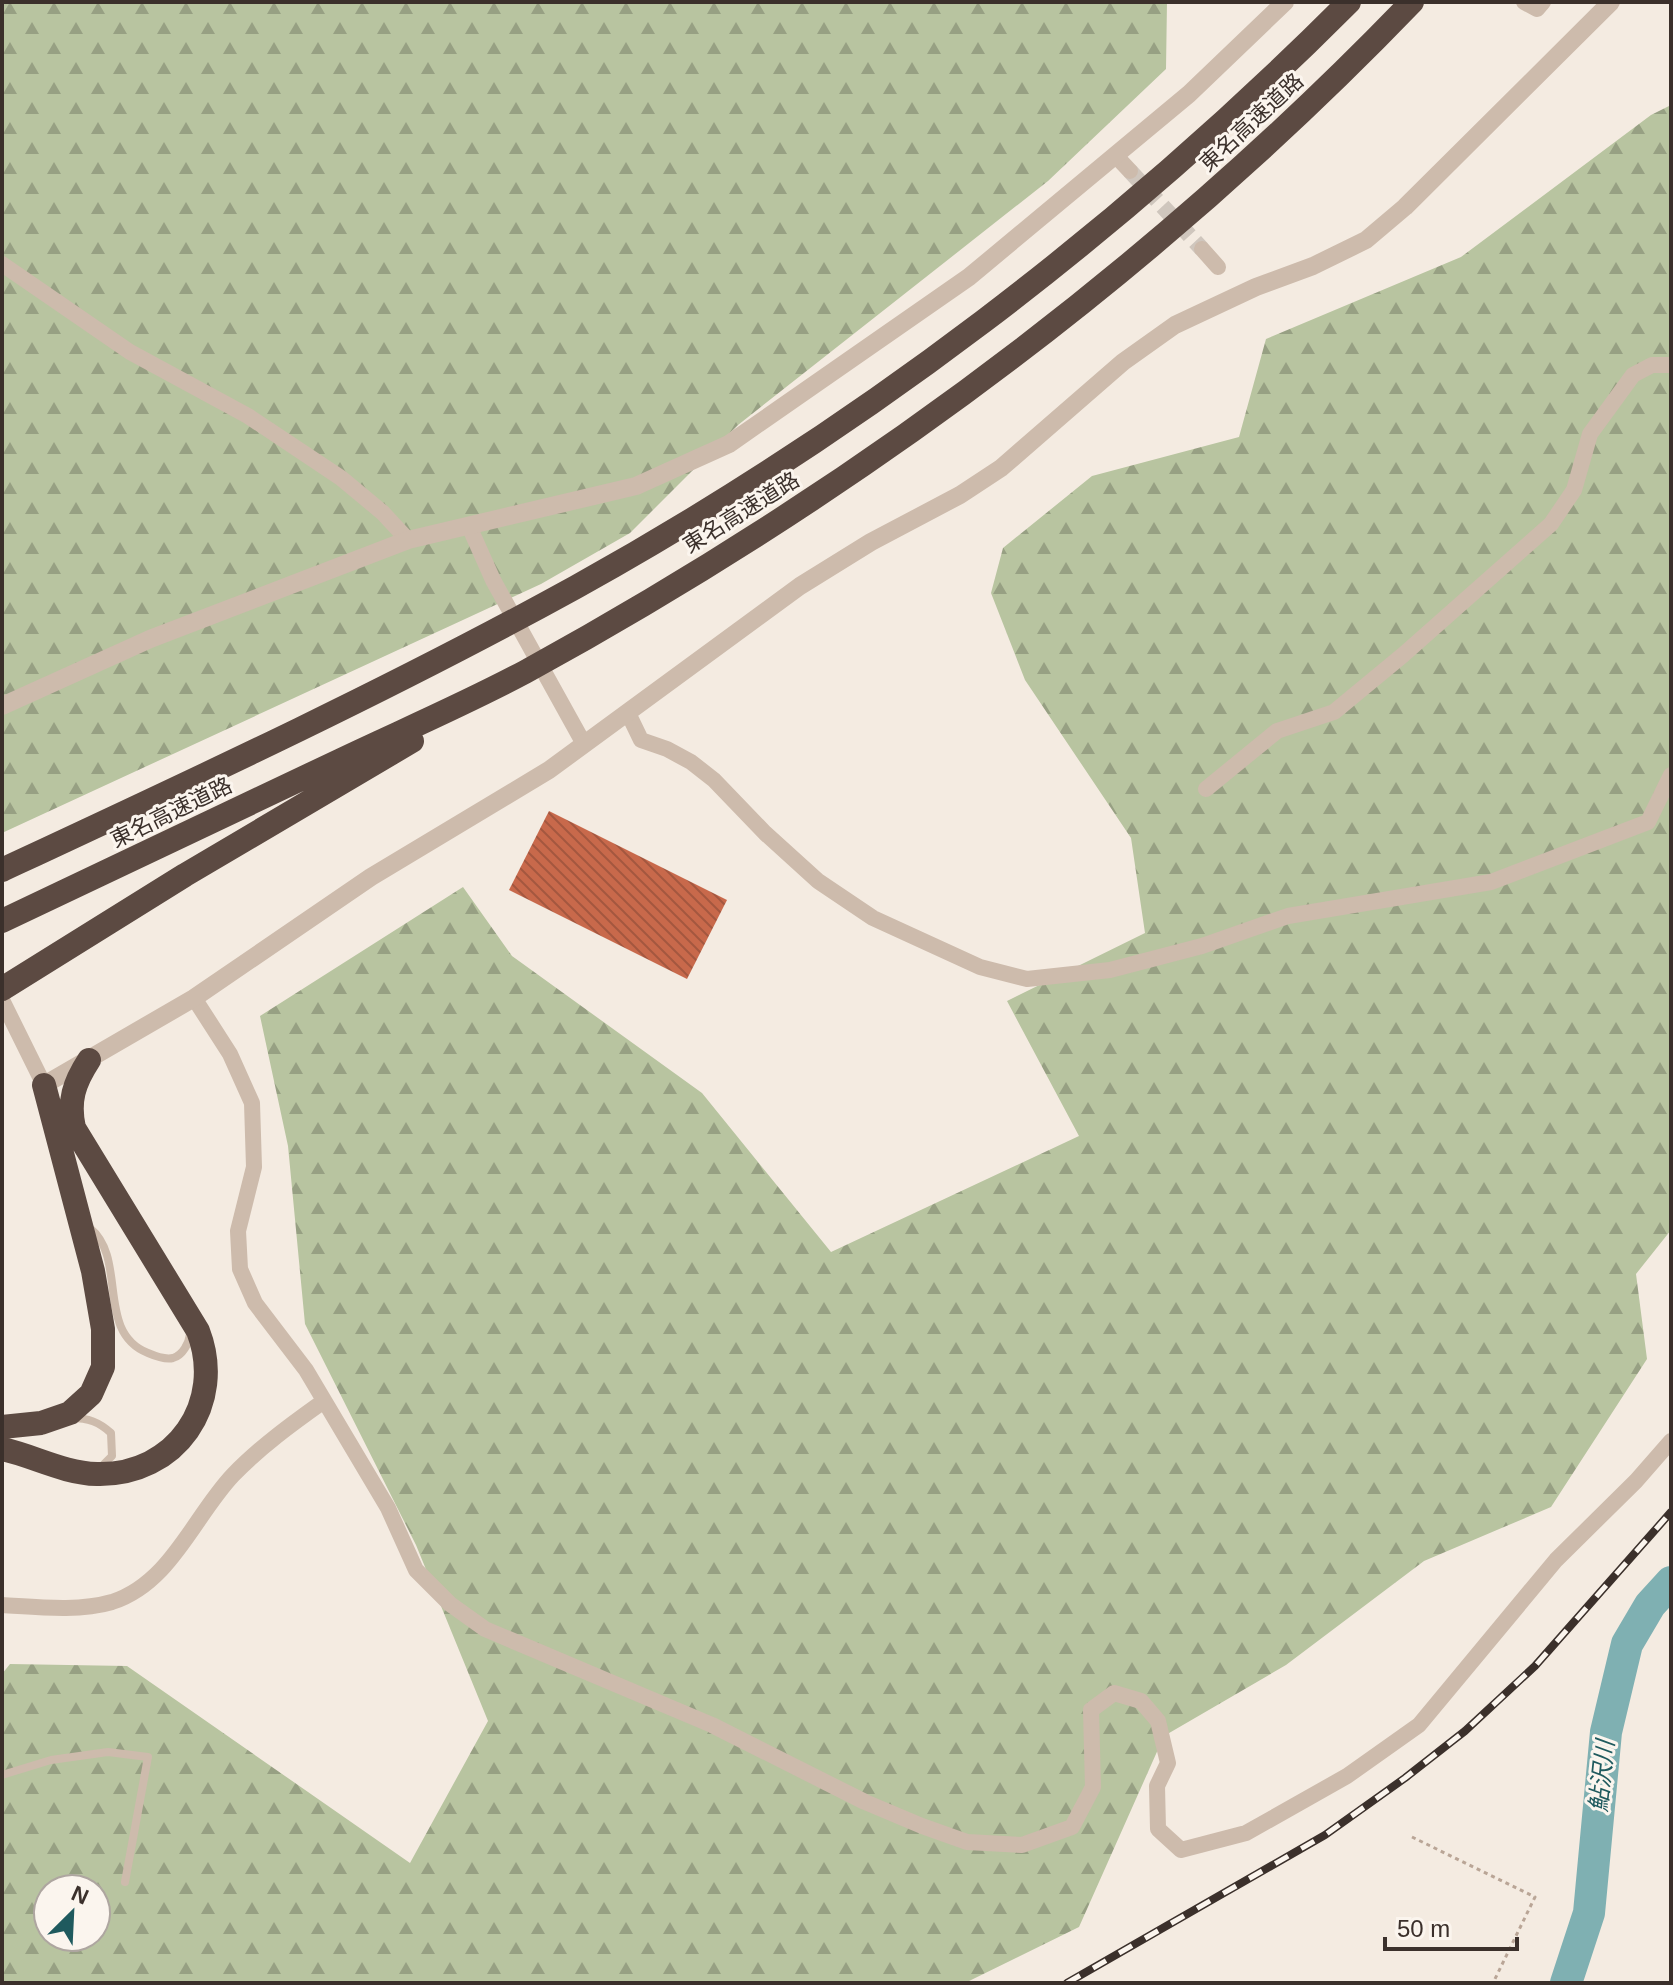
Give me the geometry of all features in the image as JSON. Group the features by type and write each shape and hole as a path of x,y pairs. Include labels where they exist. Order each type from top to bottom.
{"highway":[{"name":"東名高速道路","path":"2,870 405,678 577,586 705,511 832,429 973,329 1089,239 1198,144 1349,2"},
{"name":"東名高速道路","path":"2,921 520,675 623,617 853,474 1079,307 1186,218 1272,140 1412,2"},
{"path":"2,989 185,875 329,792 520,675"},
{"path":"2,853 176,789"},
{"path":"2,1449 79,1473 101,1475 138,1468 156,1460 185,1435 202,1403 207,1367 205,1348 190,1317 74,1128 71,1113 73,1088 89,1060"},
{"path":"2,1427 59,1419 70,1413 91,1394 98,1381 104,1353 99,1300 44,1085"}],"street":[{"path":"2,706 150,639 408,540 636,486 729,444 969,277 1189,94 1285,2"},
{"path":"1524,2 1537,9 1543,2"},
{"path":"2,1000 44,1085 194,998 371,877 549,770 800,586 871,542 960,495 1001,468 1123,362 1175,325 1366,240 1405,207 1611,2"},
{"path":"1115,155 1130,171"},
{"path":"1202,249 1218,267"},
{"path":"2,264 130,352 248,416 341,478 383,513 408,540"},
{"path":"1206,789 1277,731 1334,712 1551,524 1574,490 1590,434 1633,375 1652,365 1671,365"},
{"path":"469,526 493,580 584,744"},
{"path":"628,713 641,740 691,762 714,780 765,833 829,889 873,918 980,967 1027,979 1110,970 1202,946 1288,916 1491,882 1648,822 1671,775"},
{"path":"194,998 230,1054 252,1103 254,1167 238,1231 240,1269 255,1303 306,1370 388,1508 416,1570 450,1604 485,1629 712,1725 865,1802 967,1842 1022,1845 1072,1827 1093,1787 1091,1710 1114,1693 1141,1701 1158,1721 1168,1763 1157,1786 1158,1829 1181,1850 1246,1833 1347,1776 1419,1725 1556,1560 1636,1481 1671,1441"},
{"path":"2,1605 70,1608 113,1601 157,1577 234,1475 291,1425 324,1401"}],"lane":[{"path":"81,1223 98,1236 106,1249 116,1313 130,1340 141,1350 158,1357 173,1358 182,1352 189,1342 190,1317"},
{"path":"59,1419 84,1418 101,1424 111,1433 112,1456 103,1466 79,1473"},
{"path":"2,1775 51,1760 108,1752 148,1757 125,1882"}],"path":[{"path":"1412,1837 1535,1897 1493,1983"}],"green space":[{"path":"2,2 1167,2 1166,69 1048,181 738,425 630,533 541,584 2,833"},
{"path":"1671,105 1671,1230 1636,1274 1647,1359 1551,1507 1424,1561 1286,1665 1164,1736 1079,1927 965,1983 2,1983 2,1674 10,1664 127,1666 410,1863 488,1721 416,1545 305,1324 288,1146 260,1016 463,887 512,956 702,1093 831,1252 1079,1136 1007,1001 1145,933 1131,838 1025,680 991,593 1003,548 1092,476 1239,437 1266,339 1461,257 1651,115"}],"building":[{"path":"549,811 727,900 687,979 509,890"}],"waterway":[{"name":"鮎沢川","path":"1566,1983 1589,1913 1606,1732 1627,1644 1650,1605 1671,1582"}],"tunnel":[{"path":"1130,171 1202,249"}],"railway":[{"path":"1067,1983 1325,1835 1405,1778 1465,1731 1535,1666 1671,1512"}]}
